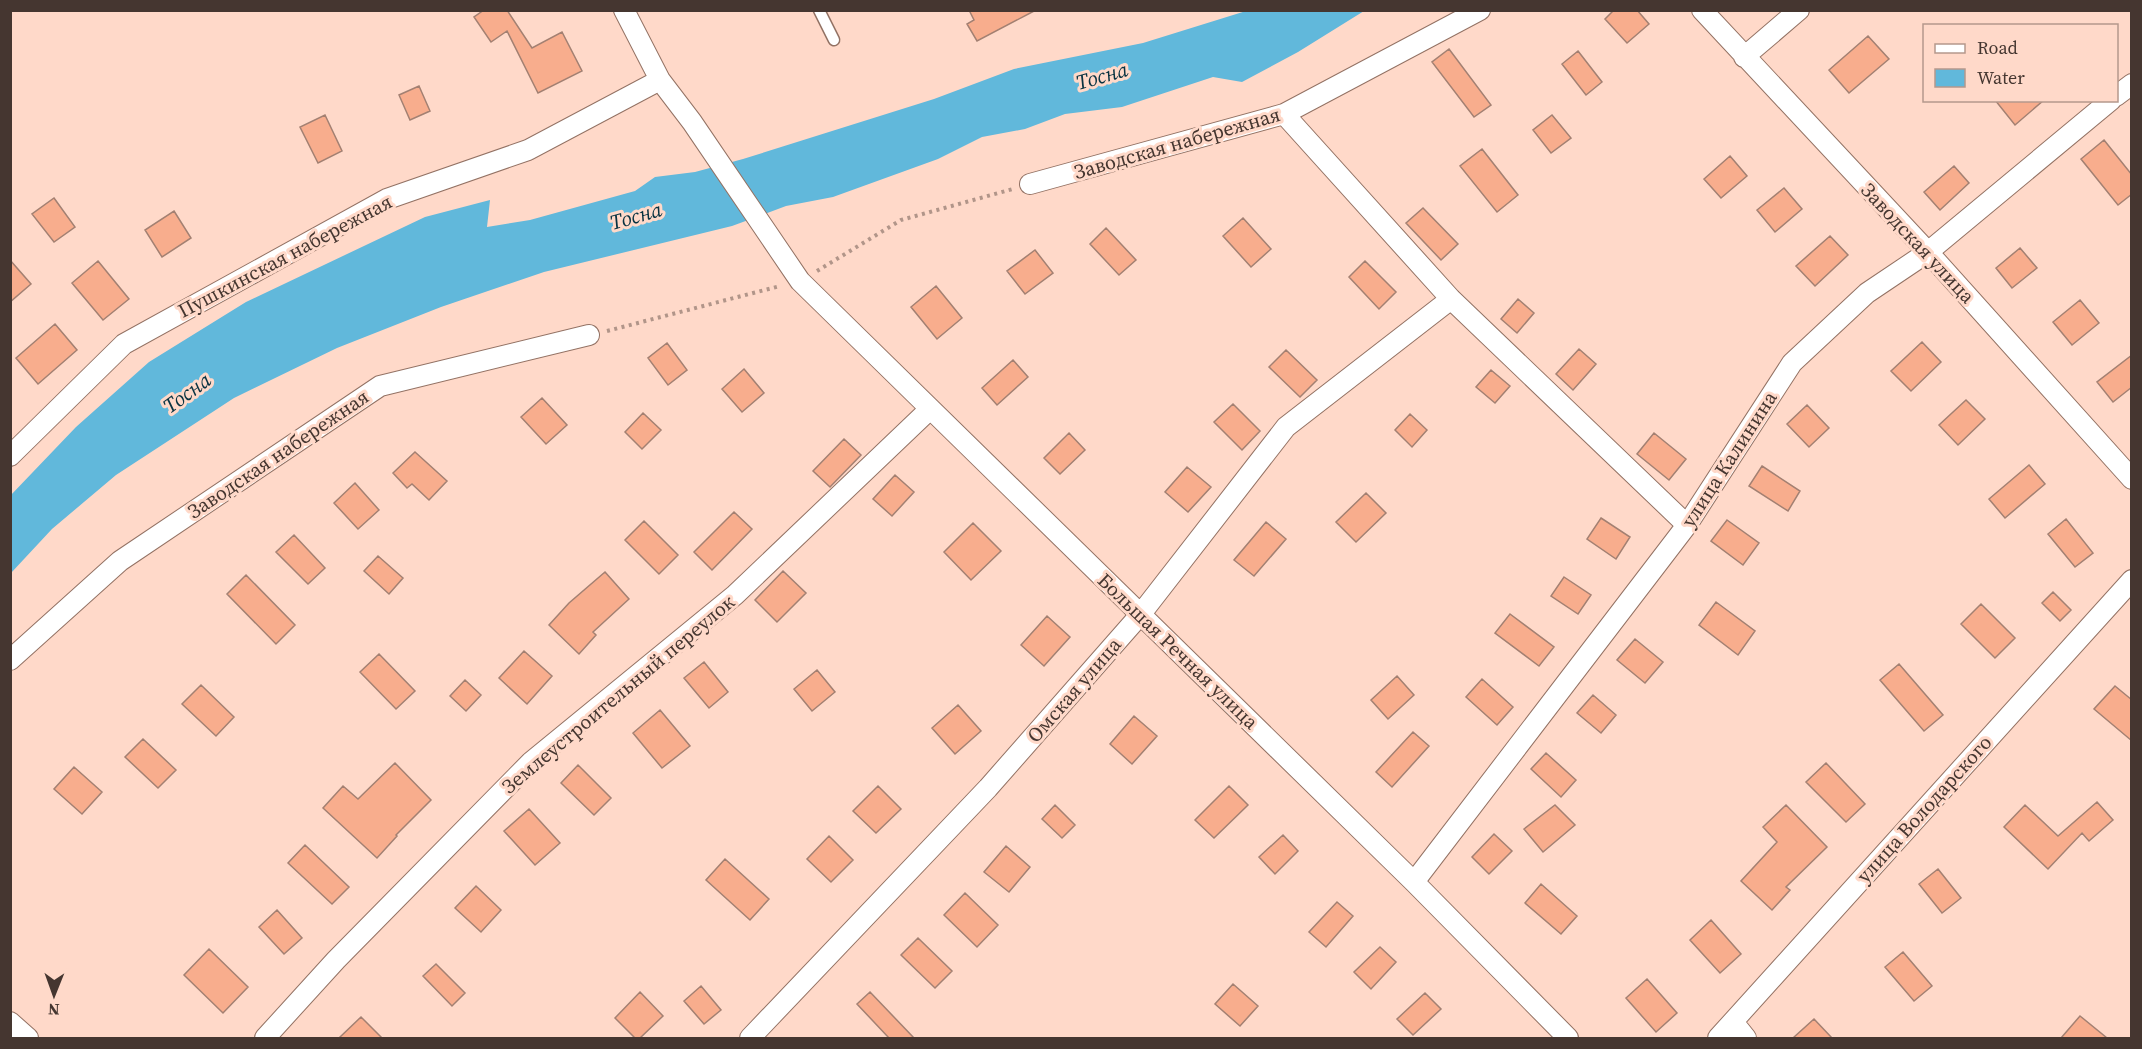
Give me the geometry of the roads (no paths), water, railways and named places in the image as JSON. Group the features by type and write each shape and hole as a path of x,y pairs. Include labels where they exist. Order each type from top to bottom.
{"street":[{"name":"Большая Речная улица","path":"624,10 660,80 692,122 800,281 1414,882 1568,1038"},
{"name":"Заводская набережная","path":"1030,184 1284,114 1480,10"},
{"name":"Заводская улица","path":"1702,10 1928,252 2132,479"},
{"path":"1744,57 1799,10"},
{"name":"Пушкинская набережная","path":"10,456 124,344 387,199 528,150 660,80"},
{"path":"2118,94 2132,84"},
{"name":"улица Калинина","path":"1414,882 1687,525 1792,363 1868,293 1928,252 2109,102"},
{"path":"1284,114 1451,299 1687,525"},
{"name":"Омская улица","path":"750,1038 988,788 1140,615 1286,427 1451,299"},
{"name":"Заводская набережная","path":"10,660 120,561 380,386 589,335"},
{"name":"Землеустроительный переулок","path":"265,1038 336,960 531,762 735,595 930,409"},
{"name":"улица Володарского","path":"1718,1038 1734,1023 1962,766 2132,580"},
{"path":"10,1022 27,1038"},
{"path":"1734,1023 1746,1038"}],"lane":[{"path":"819,10 834,40"}],"water":[{"name":"Тосна","path":"1246,11 1364,11 1298,52 1242,82 1213,77 1122,107 1065,114 1025,129 982,137 938,159 833,197 786,206 732,226 544,272 441,307 337,348 234,398 116,475 52,529 11,573 10,496 76,427 149,362 246,302 425,217 490,200 487,227 530,220 635,191 655,177 695,172 743,159 934,99 1014,69 1143,43"}]}
